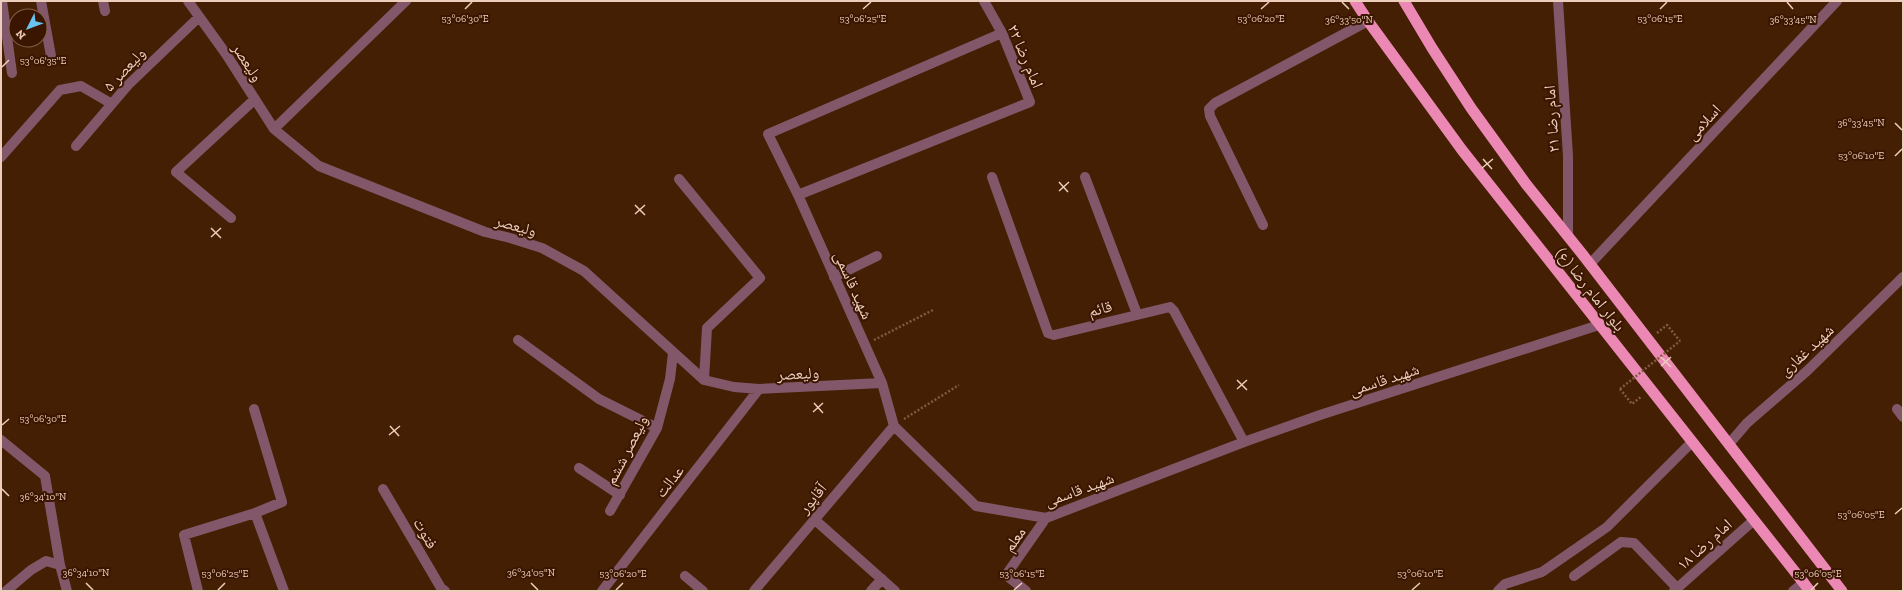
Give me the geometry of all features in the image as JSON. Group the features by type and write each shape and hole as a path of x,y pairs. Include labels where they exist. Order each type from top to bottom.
{"highway":[{"name":"بلوار امام رضا (ع)","path":"1404,1 1432,48 1471,108 1526,184 1590,264 1842,591"},
{"name":"بلوار امام رضا (ع)","path":"1359,3 1368,21 1448,132 1807,587"}],"street":[{"path":"2,1 12,73"},
{"path":"41,1 51,56"},
{"path":"103,1 105,11"},
{"name":"ولیعصر","path":"188,1 274,129 320,166 485,232 542,248 584,271 704,380 734,387 759,390 882,383"},
{"path":"274,129 406,1"},
{"name":"امام رضا ۲۲","path":"798,195 1030,102 1002,33 984,1"},
{"name":"امام رضا ۲۱","path":"1558,1 1568,156 1568,236"},
{"name":"اسلامی","path":"1590,264 1838,1"},
{"name":"ولیعصر ۵","path":"76,146 112,104 164,49 199,17"},
{"path":"1262,224 1210,116 1209,109 1215,103 1368,21"},
{"name":"شهید قاسمی","path":"1002,33 768,134 798,195 882,383 894,426 976,506 1046,518 1244,442 1320,415 1599,325"},
{"path":"1,156 60,90 81,86 112,104"},
{"path":"231,218 176,172 255,100"},
{"name":"قائم","path":"992,177 1048,333 1054,335 1170,307 1174,311 1244,442"},
{"path":"1085,177 1137,314"},
{"path":"680,179 760,278 707,328 704,380"},
{"path":"834,277 877,256"},
{"name":"شهید غفاری","path":"1729,444 1747,422 1807,371 1903,277"},
{"path":"518,340 599,399 657,428"},
{"name":"ولیعصر ششم","path":"610,512 657,428 670,379 673,353"},
{"name":"عدالت","path":"602,591 759,390"},
{"path":"198,591 184,535 255,513 282,502 254,409"},
{"name":"آقاپور","path":"754,591 894,426"},
{"path":"1,440 45,476 60,565 67,591"},
{"path":"1498,591 1505,584 1542,572 1607,527 1692,442"},
{"path":"579,468 620,495"},
{"name":"فتوت","path":"383,489 442,590"},
{"path":"255,513 284,591"},
{"name":"معلم","path":"1026,591 1006,575 1046,518"},
{"path":"814,519 895,591"},
{"name":"امام رضا ۱۸","path":"1676,590 1754,520"},
{"path":"1574,576 1621,542 1634,543 1676,590"},
{"path":"6,591 31,570 46,561 60,565"},
{"path":"685,576 703,591"},
{"path":"871,591 882,579"},
{"path":"1793,591 1807,587"}],"path":[{"path":"864,344 933,310"},
{"path":"1632,404 1620,389 1680,341 1667,325"},
{"path":"894,426 959,385"}]}
